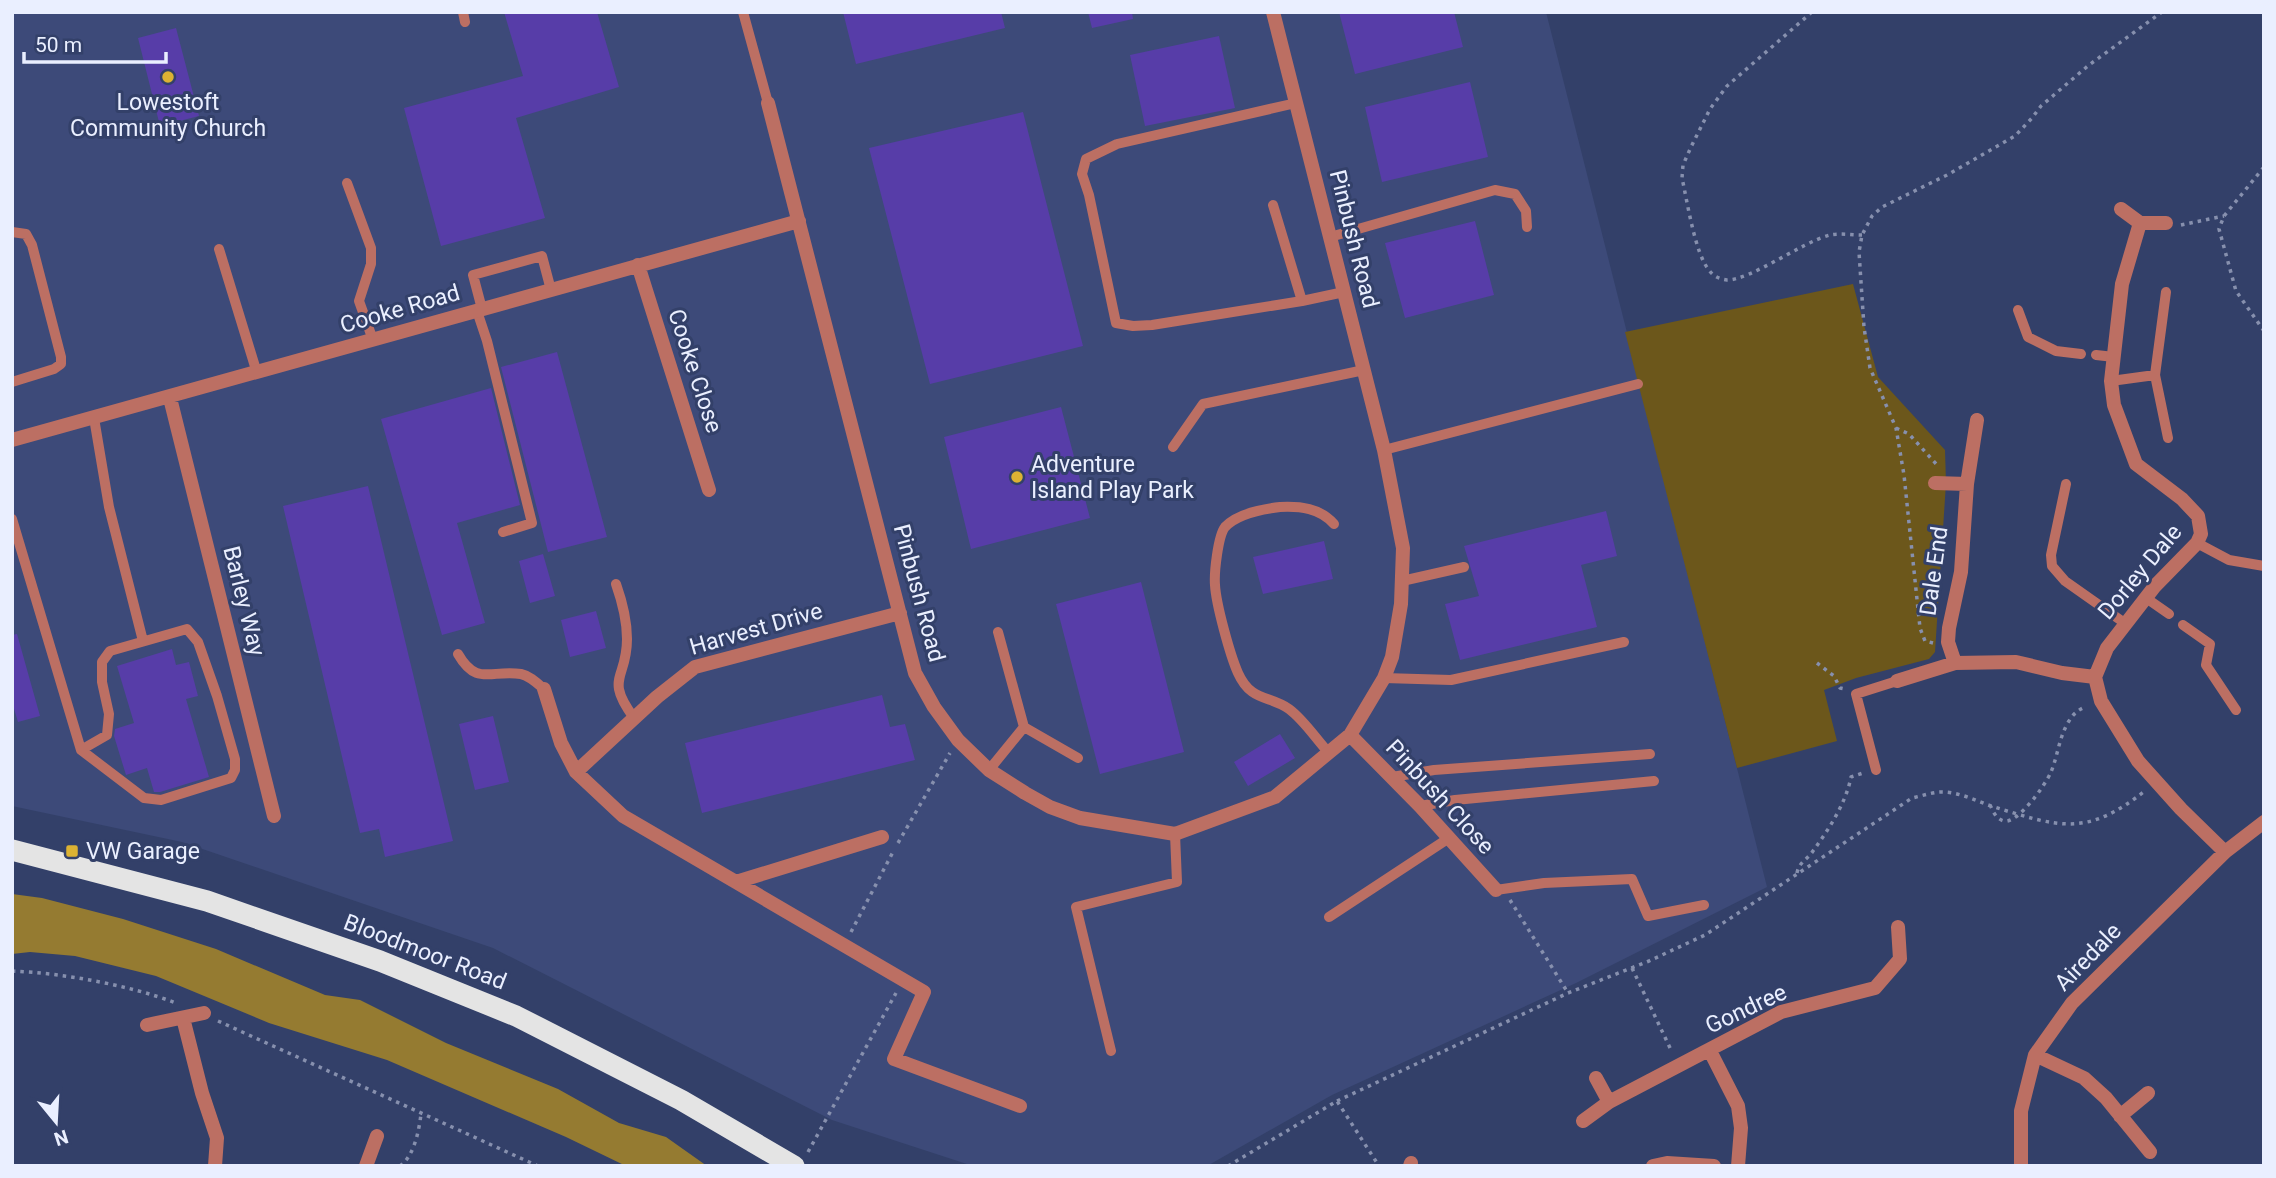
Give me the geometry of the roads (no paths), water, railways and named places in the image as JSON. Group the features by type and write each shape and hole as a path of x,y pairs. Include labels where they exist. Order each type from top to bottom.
{"highway":[{"name":"Bloodmoor Road","path":"12,850 207,901 380,961 516,1016 800,1160"}],"street":[{"name":"Pinbush Road","path":"768,103 915,673 934,707 958,740 989,770 1050,807 1070,814 1175,834 1275,797 1350,735 1384,678 1392,657 1401,604 1403,548 1384,450 1273,12"},
{"path":"2121,209 2140,223 2166,223"},
{"name":"Cooke Road","path":"12,440 799,220"},
{"name":"Dorley Dale","path":"2095,677 2107,648 2146,598 2197,543 2201,534 2198,516 2182,499 2136,464 2114,405 2111,381 2122,284 2140,223"},
{"name":"Cooke Close","path":"638,265 709,491"},
{"name":"Barley Way","path":"170,398 274,816"},
{"name":"Dale End","path":"1955,663 1948,642 1949,628 1961,572 1967,484 1978,420"},
{"path":"1940,483 1967,484"},
{"name":"Harvest Drive","path":"576,772 634,718 695,667 900,612"},
{"path":"1897,681 1955,663 2016,662 2062,673 2095,677 2101,701 2138,761 2225,852"},
{"path":"544,689 562,743 576,772 623,816 924,992 894,1059 1020,1106"},
{"name":"Pinbush Close","path":"1350,735 1420,806 1496,890"},
{"name":"Airedale","path":"2021,1166 2021,1111 2035,1055 2072,1003 2225,852 2264,822"},
{"path":"736,882 881,837"},
{"name":"Gondree","path":"1583,1121 1609,1102 1781,1012 1875,988 1906,962 1898,927"},
{"path":"147,1025 204,1013"},
{"path":"183,1018 202,1093 217,1138 215,1166"},
{"path":"1710,1051 1738,1106 1741,1128 1738,1166"},
{"path":"2035,1055 2084,1078 2150,1152"},
{"path":"1596,1078 1609,1102"},
{"path":"2120,1116 2148,1093"},
{"path":"366,1166 377,1136"},
{"path":"1653,1166 1667,1163 1714,1166"}],"lane":[{"path":"743,12 768,103"},
{"path":"1296,103 1117,144 1086,159 1082,174 1089,195 1116,323 1152,325 1344,292"},
{"path":"347,183 370,248 371,264 359,301 373,340"},
{"path":"1330,237 1495,190 1516,194 1526,211 1527,227"},
{"path":"1273,205 1303,301"},
{"path":"12,232 26,234 32,245 61,357 61,364 54,369 12,382"},
{"path":"219,249 257,373"},
{"path":"503,532 533,523 479,310 473,275 542,256 551,290"},
{"path":"2166,292 2155,375 2168,438"},
{"path":"2018,310 2028,337 2056,351 2081,354"},
{"path":"2096,355 2114,357"},
{"path":"1173,447 1203,404 1364,370"},
{"path":"2111,381 2155,375"},
{"path":"1384,450 1638,384"},
{"path":"94,418 109,507 143,641"},
{"path":"2066,484 2051,555 2052,566 2065,581 2126,624"},
{"path":"1329,753 1289,709 1263,699 1248,689 1238,675 1215,585 1220,535 1226,526 1236,520 1261,511 1299,507 1327,516 1334,524"},
{"path":"12,519 81,750 144,798 161,800 231,778 235,771 235,759 217,696 198,642 187,629 110,651 102,662 102,682 109,714 107,736 81,750"},
{"path":"2197,543 2229,560 2264,566"},
{"path":"1402,581 1465,567"},
{"path":"616,584 627,640 617,687 622,701 634,718"},
{"path":"2146,598 2169,614"},
{"path":"2183,625 2210,644 2206,665 2236,709"},
{"path":"998,632 1024,727 1078,758"},
{"path":"1384,678 1451,680 1623,642"},
{"path":"458,654 474,674 521,674 530,677 544,689"},
{"path":"1876,770 1856,694 1897,681"},
{"path":"989,770 1024,727"},
{"path":"1392,777 1434,770 1650,754"},
{"path":"1420,806 1455,800 1654,781"},
{"path":"1111,1051 1076,907 1177,882 1175,834"},
{"path":"1329,917 1449,838"},
{"path":"1496,890 1544,883 1632,879 1648,916 1704,905"}],"place":[{"name":"Lowestoft Community Church","path":"168,77"},
{"name":"Adventure Island Play Park","path":"1017,477"},
{"name":"VW Garage","path":"72,851"}]}
